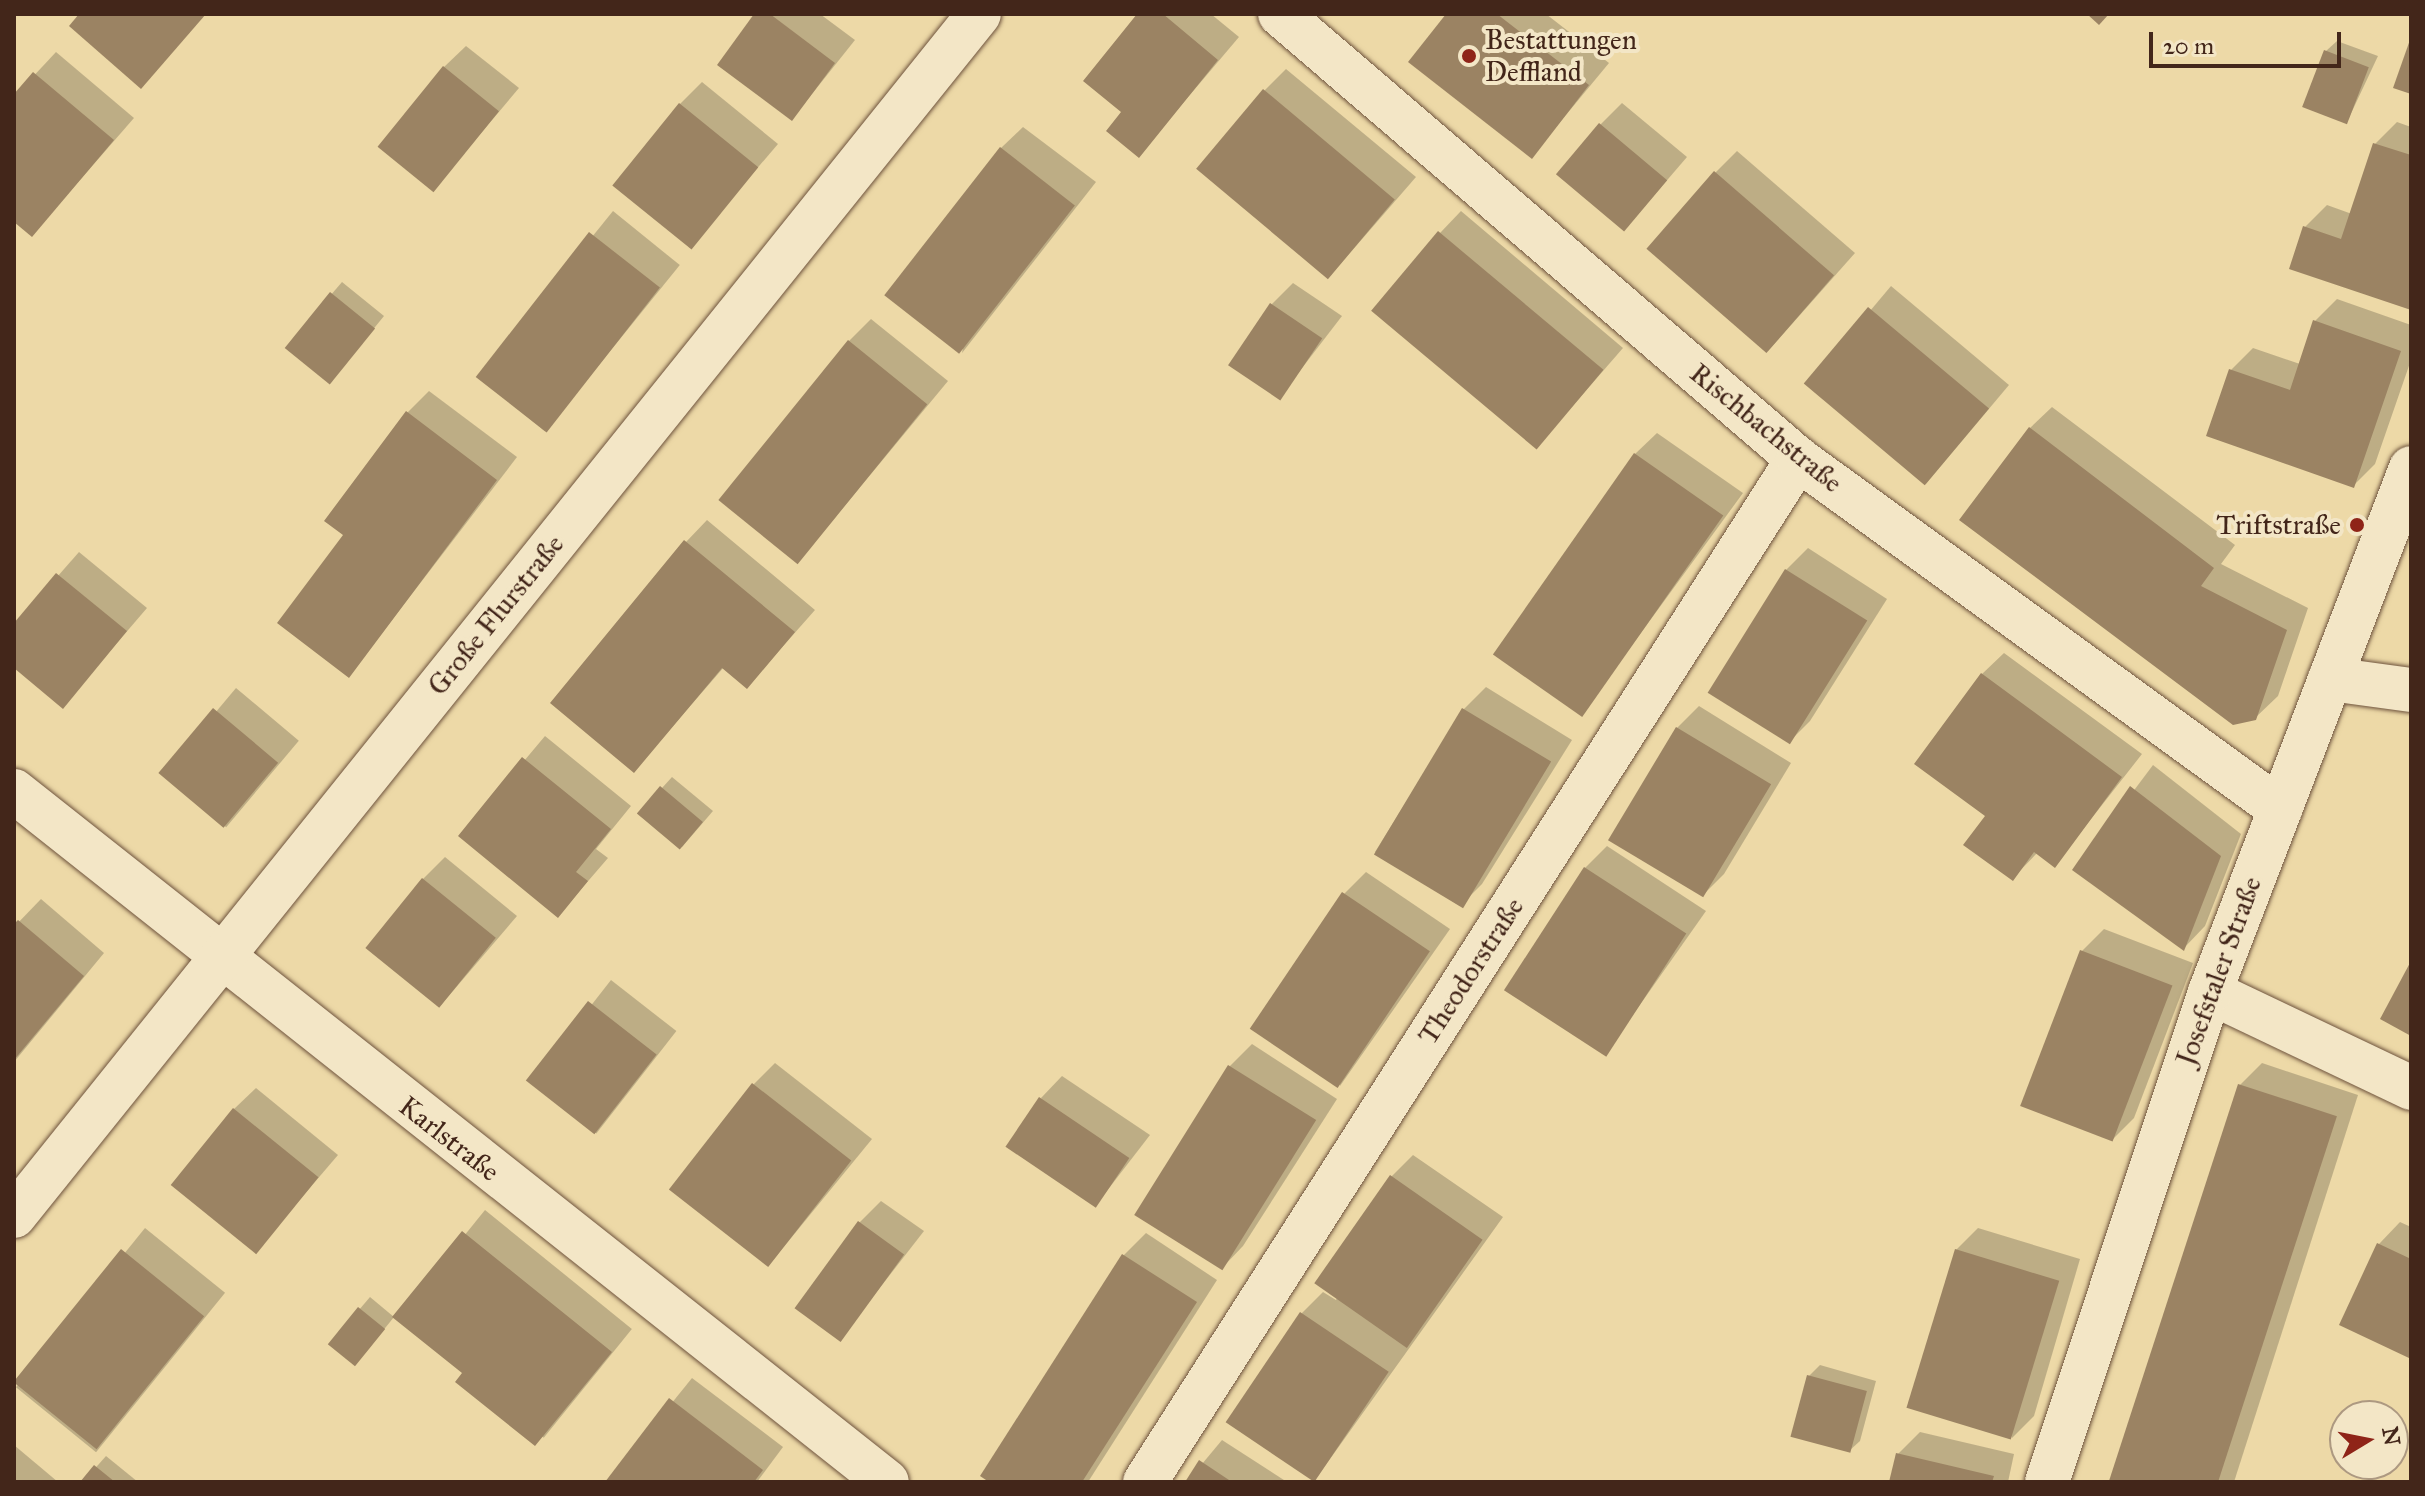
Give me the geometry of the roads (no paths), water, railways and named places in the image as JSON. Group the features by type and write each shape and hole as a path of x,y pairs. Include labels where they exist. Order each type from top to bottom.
{"street":[{"name":"Große Flurstraße","path":"14,1216 979,14"},
{"name":"Rischbachstraße","path":"1280,14 1798,459 2280,809"},
{"name":"Theodorstraße","path":"1145,1482 1798,459"},
{"name":"Josefstaler Straße","path":"2047,1482 2210,992 2411,468"},
{"path":"2330,679 2411,690"},
{"name":"Karlstraße","path":"14,791 219,959 887,1482"},
{"path":"2210,992 2411,1088"}],"place":[{"name":"Bestattungen Deffland","path":"1469,56"},
{"name":"Triftstraße","path":"2357,525"}]}
